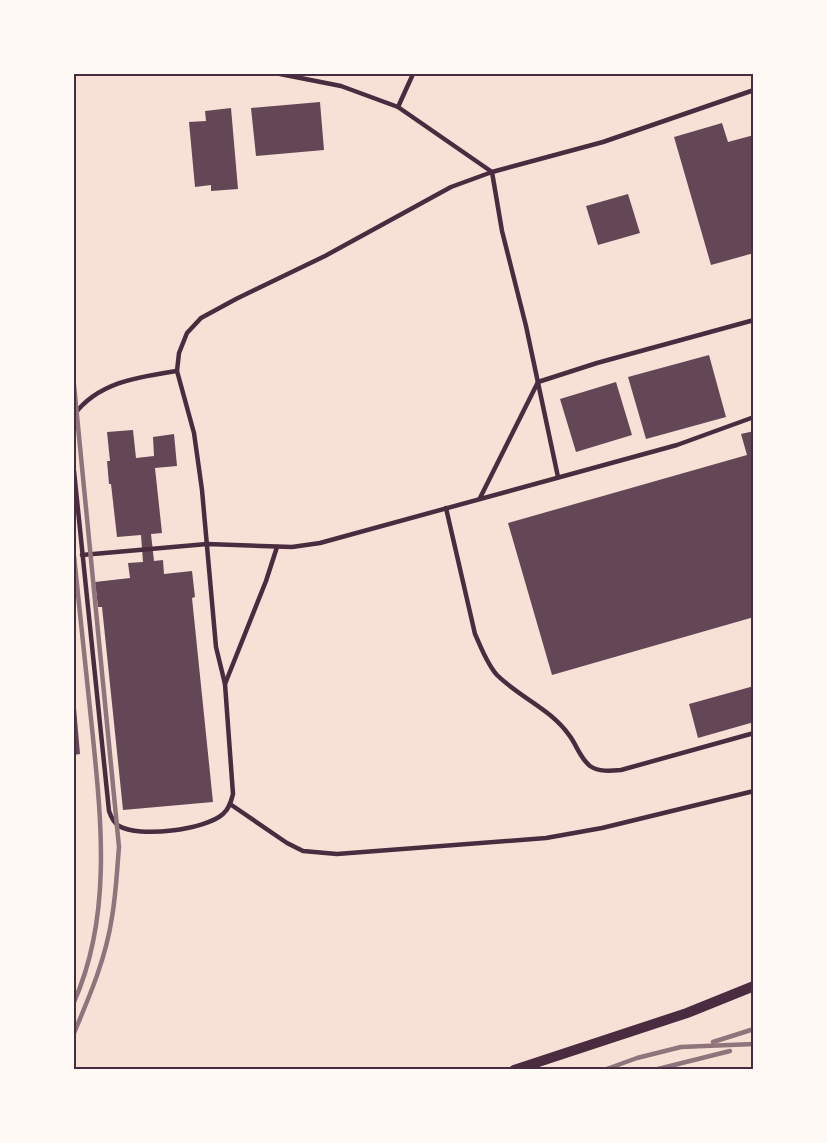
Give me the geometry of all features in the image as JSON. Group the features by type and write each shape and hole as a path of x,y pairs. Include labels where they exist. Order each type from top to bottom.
{"street":[{"path":"514,1070 687,1013 753,986"}],"lane":[{"path":"280,74 341,86 398,107 492,172 502,231 558,477"},
{"path":"398,107 413,74"},
{"path":"74,471 111,818 118,826 138,832 197,826 213,821 224,814 233,794 225,684 216,647 194,433 177,371 178,353 187,333 201,318 236,298 325,256 451,187 492,172 603,142 753,90"},
{"path":"480,498 537,382 753,320"},
{"path":"74,415 81,405 94,394 114,385 137,378 177,371"},
{"path":"82,555 207,544 292,547 320,543 677,445 753,417"},
{"path":"446,508 475,634 483,653 497,674 551,716 569,735 580,756 591,767 605,772 621,770 753,733"},
{"path":"225,684 277,547"},
{"path":"230,804 287,843 303,851 337,854 546,838 602,828 753,791"}],"building":[{"path":"320,102 324,150 256,156 251,108"},
{"path":"231,108 238,189 211,191 211,185 195,187 189,122 206,121 205,111"},
{"path":"722,123 728,142 754,135 754,253 711,265 674,137"},
{"path":"628,194 640,233 598,245 586,206"},
{"path":"709,355 726,417 646,439 628,377"},
{"path":"616,382 632,435 576,452 560,399"},
{"path":"133,430 136,458 154,456 153,437 174,434 177,466 155,468 162,533 151,534 154,561 163,560 164,574 192,571 195,597 192,598 213,802 123,810 102,607 98,607 95,582 130,578 128,563 143,562 141,535 117,537 107,461 110,461 107,432"},
{"path":"754,431 754,617 552,675 508,523 747,455 741,434"},
{"path":"754,686 754,722 698,738 689,704"},
{"path":"74,696 80,754 74,755"}],"railway":[{"path":"74,385 119,847 113,908 106,947 74,1033"},
{"path":"74,556 101,838 99,905 94,938 86,970 74,1002"},
{"path":"713,1042 754,1029"},
{"path":"604,1070 637,1058 681,1047 754,1044"},
{"path":"654,1070 730,1051"}]}
